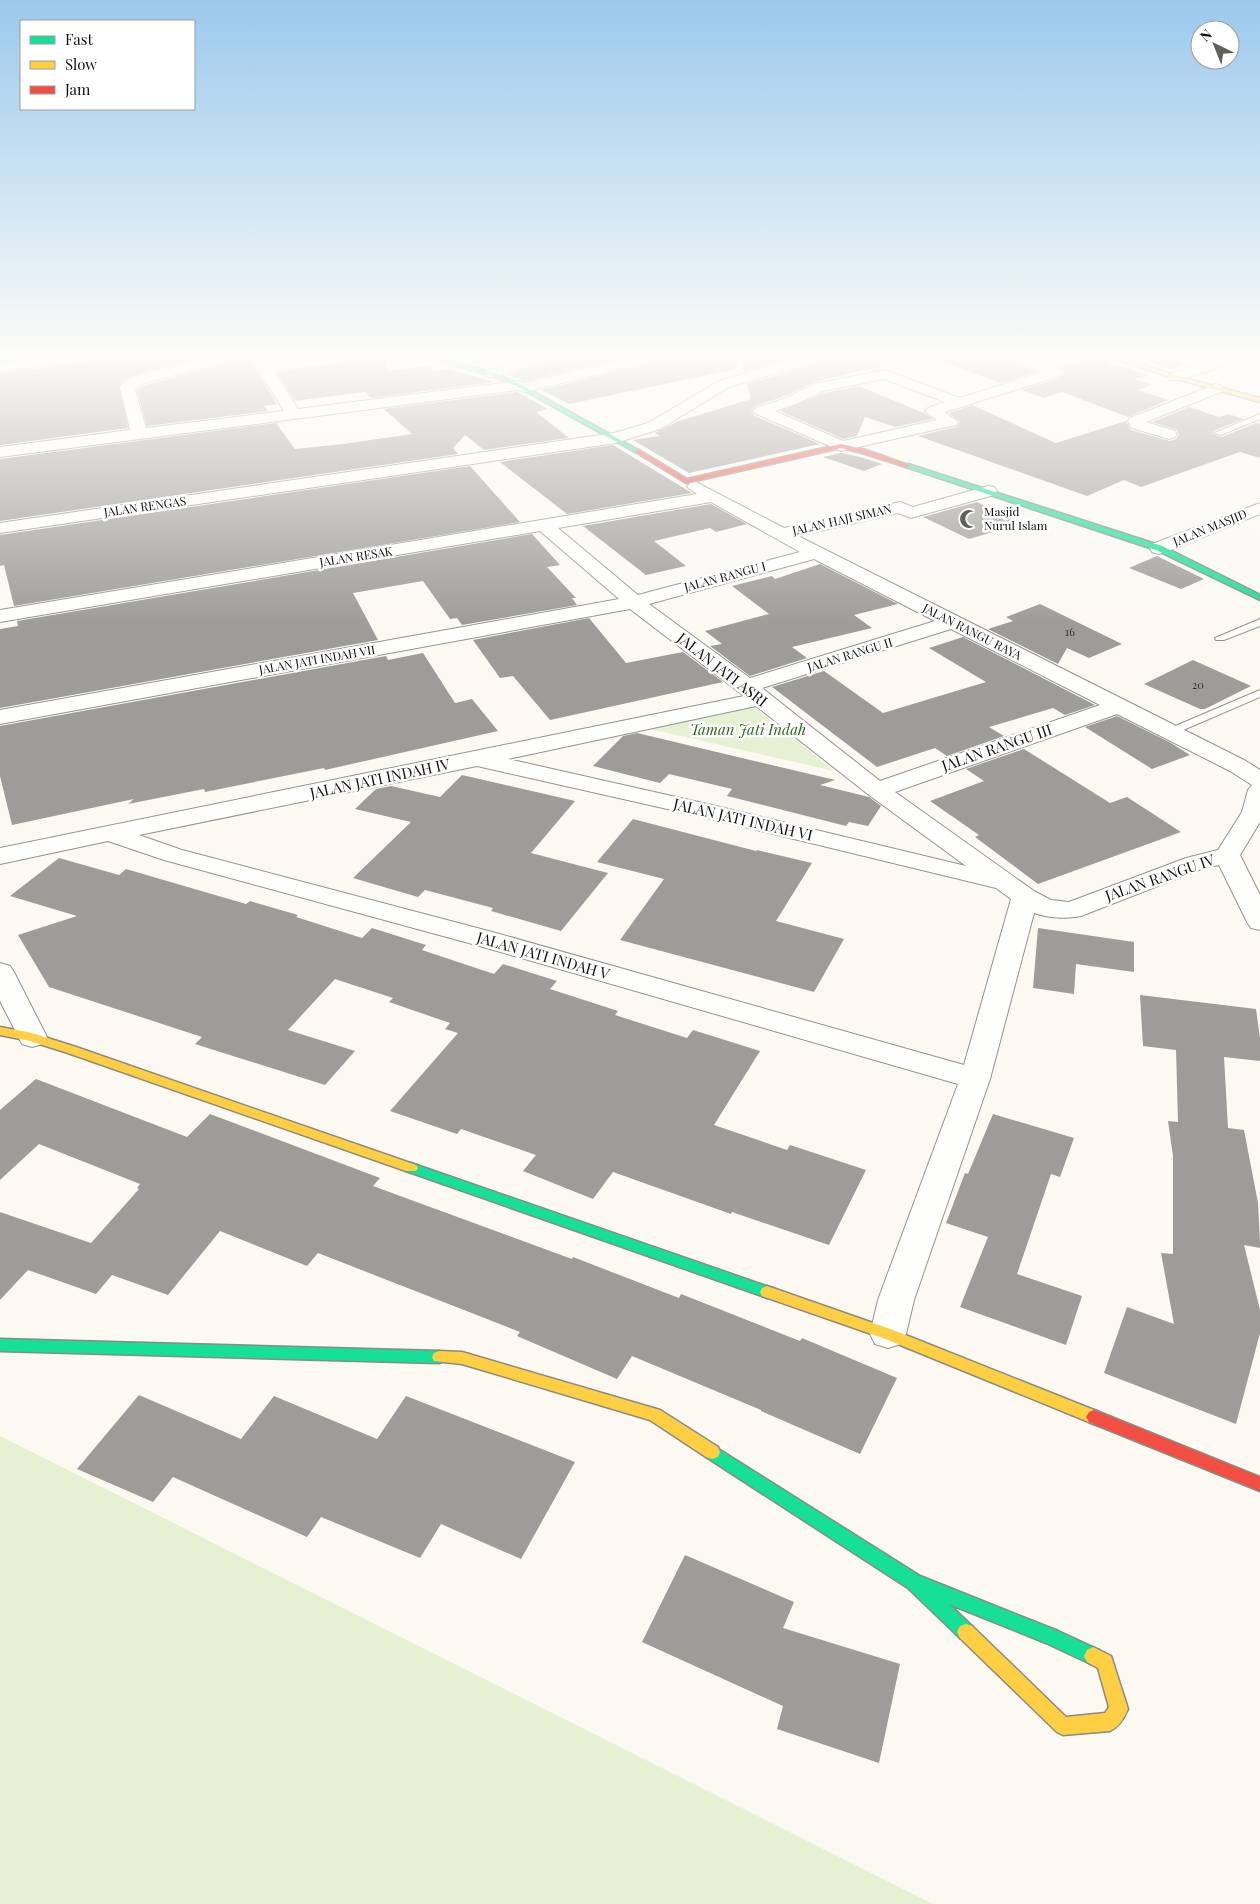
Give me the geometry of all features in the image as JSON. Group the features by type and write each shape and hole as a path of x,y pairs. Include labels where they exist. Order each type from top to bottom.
{"street":[{"path":"0,452 40,447"},
{"name":"JALAN RENGAS","path":"0,528 555,447"},
{"path":"630,447 686,481 837,447"},
{"path":"845,447 864,451 1159,548 1260,598"},
{"name":"JALAN RANGU RAYA","path":"686,481 816,553 1238,766 1260,780"},
{"name":"JALAN HAJI SIMAN","path":"781,534 900,507 911,513 988,491"},
{"name":"JALAN RESAK","path":"0,616 712,497"},
{"name":"JALAN MASJID","path":"1159,548 1260,508"},
{"name":"JALAN JATI ASRI","path":"545,526 634,602 753,692 877,790 1016,891"},
{"name":"JALAN RANGU I","path":"634,602 816,553"},
{"name":"JALAN JATI INDAH VII","path":"0,717 634,602"},
{"name":"JALAN RANGU II","path":"753,692 952,622"},
{"name":"JALAN JATI INDAH IV","path":"0,856 477,759 753,692"},
{"name":"JALAN RANGU III","path":"877,790 1109,708 1115,704"},
{"name":"JALAN JATI INDAH VI","path":"477,759 725,815 1016,891"},
{"name":"JALAN RANGU IV","path":"1016,891 1045,908 1072,910 1195,863 1227,855 1258,806"},
{"name":"JALAN JATI INDAH V","path":"111,834 173,855 486,939 975,1079"},
{"path":"1227,855 1260,922"},
{"path":"888,1334 896,1300 975,1079 1016,891"},
{"path":"0,972 32,1037"},
{"path":"0,1031 32,1037 888,1334 1260,1484"},
{"path":"0,1346 462,1358 655,1415 914,1582 1052,1637 1105,1662 1119,1709 1110,1722 1063,1726 914,1582"}],"lane":[{"path":"1220,638 1260,622"},
{"path":"1170,732 1260,692"}],"green space":[{"name":"Taman Jati Indah","path":"754,707 834,771 650,729"},
{"path":"0,1436 933,1904 0,1904"}],"building":[{"path":"93,447 293,447 295,449 316,447 454,447 458,454 0,521 0,459"},
{"path":"480,447 506,447 484,450"},
{"path":"601,447 616,447 692,493 567,514 500,462"},
{"path":"645,447 807,447 689,473"},
{"path":"949,447 1260,447 1260,458 1240,452 1141,487 1124,480 1087,496"},
{"path":"841,453 882,464 864,471 823,457"},
{"path":"470,466 520,522 14,606 4,565 0,566 0,535"},
{"name":"Masjid Nurul Islam","path":"977,502 1021,524 969,539 923,517"},
{"path":"711,504 747,524 716,532 710,528 654,541 686,566 646,575 583,526"},
{"path":"532,534 560,565 547,567 576,598 572,598 577,605 462,625 457,618 450,619 423,581 353,593 378,640 0,708 0,629 18,626 17,621"},
{"path":"1157,556 1204,579 1181,589 1129,568"},
{"path":"820,564 898,604 854,615 872,628 792,647 807,658 750,676 710,646 722,644 705,631 769,614 732,586 772,576 775,579"},
{"path":"1040,604 1122,644 1089,658 1067,648 1058,664 988,629 1013,621 1006,617"},
{"path":"589,618 626,663 683,652 723,682 550,720 513,676 500,678 473,640"},
{"path":"963,637 1095,705 1065,715 1053,708 989,727 1004,736 947,756 935,748 877,767 772,687 824,671 883,713 986,682 929,648"},
{"path":"423,653 455,703 472,699 498,731 325,770 324,768 205,792 204,789 128,804 134,799 12,825 0,776 0,726 386,656 388,660"},
{"path":"1193,660 1251,686 1205,709 1200,709 1144,684"},
{"path":"1117,716 1171,743 1190,755 1152,769 1085,727"},
{"path":"637,733 835,780 820,785 869,797 881,806 868,826 849,822 846,826 727,796 732,789 669,774 660,783 593,766 623,736"},
{"path":"1024,749 1110,803 1127,797 1181,832 1038,884 975,837 979,835 930,801 984,781 966,769"},
{"path":"462,775 575,801 531,853 608,873 561,931 491,911 493,908 425,890 418,897 353,878 411,822 355,809 376,789 391,786 440,797"},
{"path":"633,819 756,851 812,863 776,921 844,939 814,992 620,940 664,879 597,862"},
{"path":"59,858 119,875 126,869 246,904 250,901 298,915 296,917 362,938 372,928 426,945 422,950 494,974 503,964 557,981 550,989 618,1011 615,1015 687,1038 693,1030 760,1051 714,1125 787,1150 790,1145 866,1170 829,1245 732,1212 731,1214 613,1172 593,1199 523,1171 536,1155 461,1129 457,1134 390,1111 458,1033 445,1029 450,1023 389,1002 393,998 335,979 288,1030 355,1051 325,1085 195,1044 202,1037 49,987 18,935 77,916 10,896"},
{"path":"1038,928 1134,942 1134,972 1076,964 1074,994 1033,988"},
{"path":"1140,995 1256,1009 1260,1038 1260,1061 1224,1057 1228,1128 1244,1130 1258,1203 1260,1242 1260,1248 1244,1245 1260,1310 1260,1333 1236,1424 1104,1373 1127,1307 1174,1324 1161,1253 1173,1254 1173,1156 1168,1121 1178,1122 1176,1050 1143,1046"},
{"path":"36,1079 187,1137 210,1114 380,1178 373,1186 572,1259 573,1257 679,1298 681,1294 800,1341 802,1338 897,1378 860,1454 632,1356 617,1379 517,1336 520,1332 318,1253 307,1266 220,1231 168,1295 112,1275 96,1294 28,1270 0,1300 0,1212 91,1243 139,1189 137,1188 140,1184 39,1144 0,1180 0,1110"},
{"path":"993,1114 1074,1138 1060,1177 1051,1174 1017,1274 1082,1296 1066,1345 960,1307 988,1237 946,1223 965,1173 968,1174"},
{"path":"139,1395 241,1439 274,1396 377,1439 406,1396 575,1462 521,1559 441,1524 420,1558 321,1517 307,1537 173,1477 153,1502 77,1469"},
{"path":"685,1555 794,1602 783,1628 900,1664 879,1763 777,1729 783,1706 642,1642"}],"traffic: fast":[{"path":"630,447 637,451"},
{"path":"908,466 1159,548 1260,598"},
{"path":"411,1168 767,1292"},
{"path":"0,1345 439,1357"},
{"path":"712,1452 914,1582 1052,1637 1093,1656"},
{"path":"914,1582 966,1632"}],"traffic: slow":[{"path":"0,1031 32,1037 72,1050 411,1168"},
{"path":"767,1292 888,1334 1094,1417"},
{"path":"439,1357 462,1358 655,1415 712,1452"},
{"path":"966,1632 1063,1726 1110,1722 1119,1709 1105,1662 1093,1656"}],"traffic: jam":[{"path":"637,451 686,481 837,447"},
{"path":"845,447 864,451 908,466"},
{"path":"1094,1417 1260,1484"}],"place":[{"name":"Masjid Nurul Islam","path":"969,519"}]}
